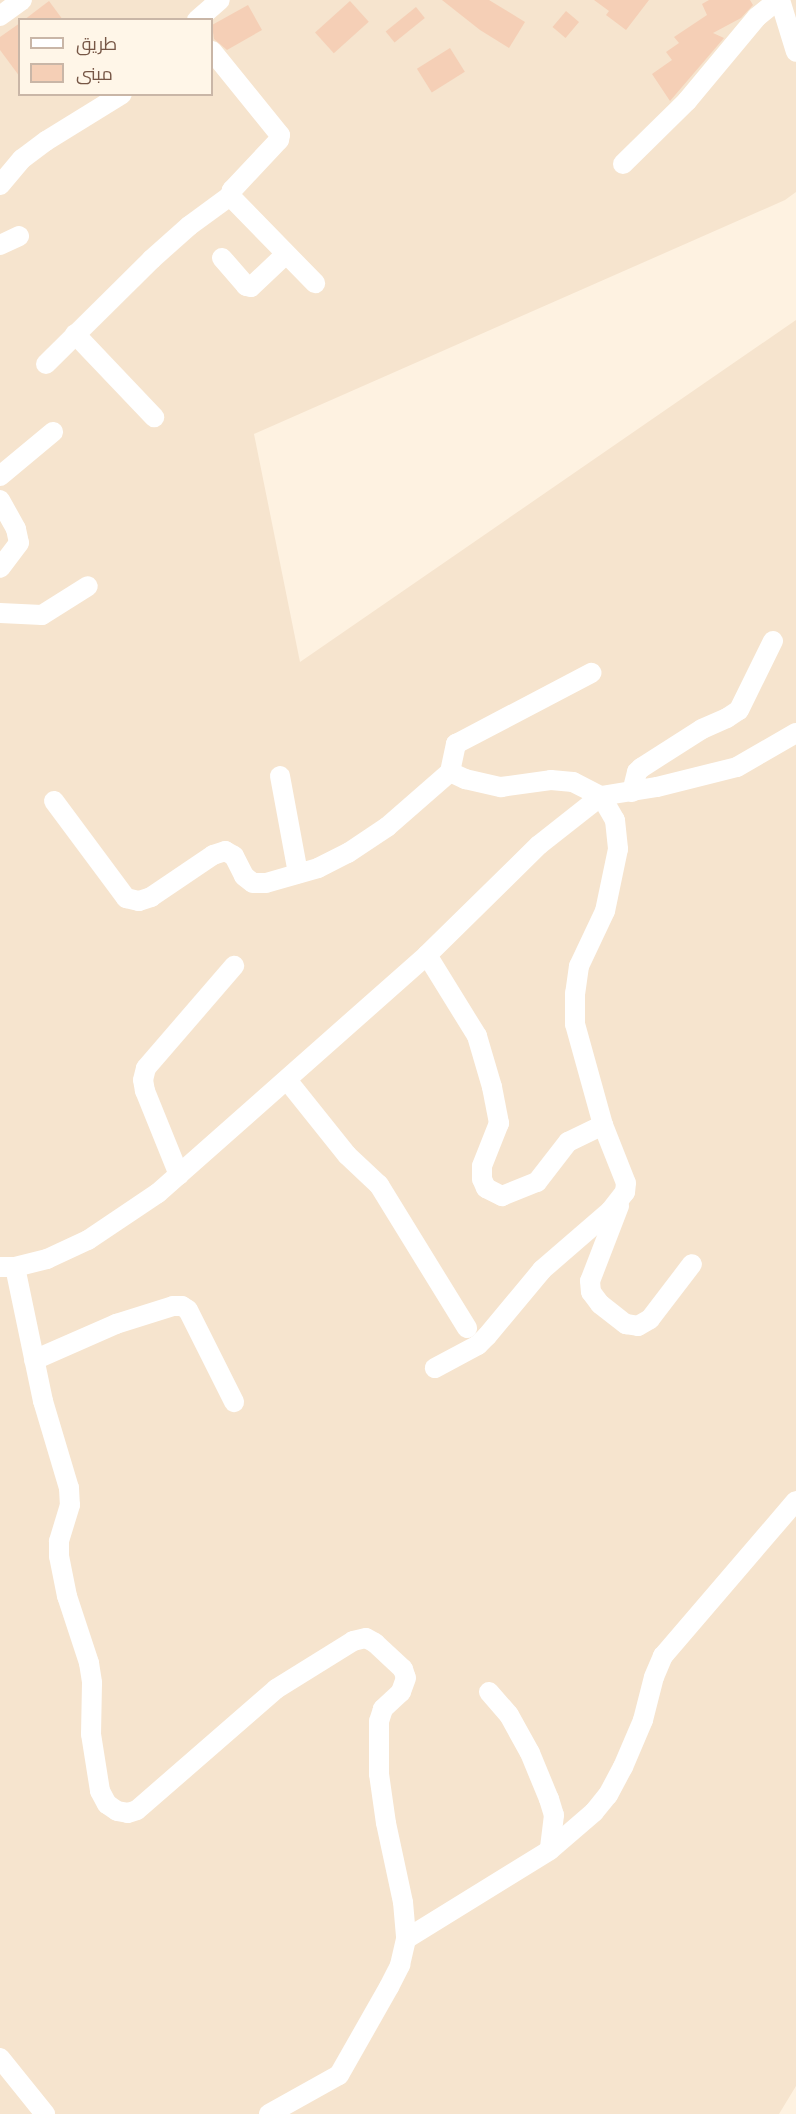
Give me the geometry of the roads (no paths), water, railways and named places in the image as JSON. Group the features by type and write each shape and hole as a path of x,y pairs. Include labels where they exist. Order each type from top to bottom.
{"street":[{"path":"199,18 220,0"},
{"path":"623,164 687,101 757,17 784,5 796,52"},
{"path":"46,364 113,295 189,226 230,196 232,190 279,140 280,135 213,52"},
{"path":"0,185 22,159 46,141 119,96"},
{"path":"230,196 315,283"},
{"path":"0,245 19,236"},
{"path":"222,258 246,286 251,287 286,254"},
{"path":"75,334 154,417"},
{"path":"0,476 53,432"},
{"path":"0,500 16,530 19,543 0,568"},
{"path":"0,613 42,615 88,586"},
{"path":"632,792 637,772 641,768 702,729 739,710 773,641"},
{"path":"54,801 126,898 139,901 152,897 213,855 225,851 234,856 244,876 253,883 266,883 318,868 358,847 387,827 450,772 456,744 591,673"},
{"path":"269,2114 339,2075 400,1965 406,1940 403,1902 386,1823 379,1774 379,1721 383,1709 401,1692 406,1678 403,1669 375,1643 366,1638 353,1641 276,1689 137,1810 128,1814 117,1811 107,1804 100,1791 94,1763 89,1663 67,1596 59,1556 59,1541 70,1505 69,1488 7,1267 47,1259 88,1240 135,1209 179,1175 427,955 538,845 601,796 632,792 737,767 796,733"},
{"path":"450,772 465,779 501,787 551,780 573,782 601,796 615,820 618,849 605,911 579,966 574,1011 575,1024 603,1125 626,1183 590,1281 591,1292 600,1304 626,1324 638,1326 650,1318 692,1264"},
{"path":"280,776 298,873"},
{"path":"427,955 477,1036 492,1087 499,1123 482,1166 482,1179 486,1188 502,1196 537,1182 568,1142 603,1125"},
{"path":"179,1175 145,1091 143,1080 146,1068 234,966"},
{"path":"287,1080 347,1155 379,1185 467,1328"},
{"path":"435,1368 478,1345 546,1265 622,1198"},
{"path":"34,1360 116,1324 173,1306 182,1306 188,1310 234,1402"},
{"path":"406,1940 550,1850 594,1812 608,1795 624,1767 644,1720 654,1677 663,1656 796,1501"},
{"path":"489,1692 502,1704 520,1734 549,1799 554,1815 550,1850"},
{"path":"0,2058 45,2114"}]}
